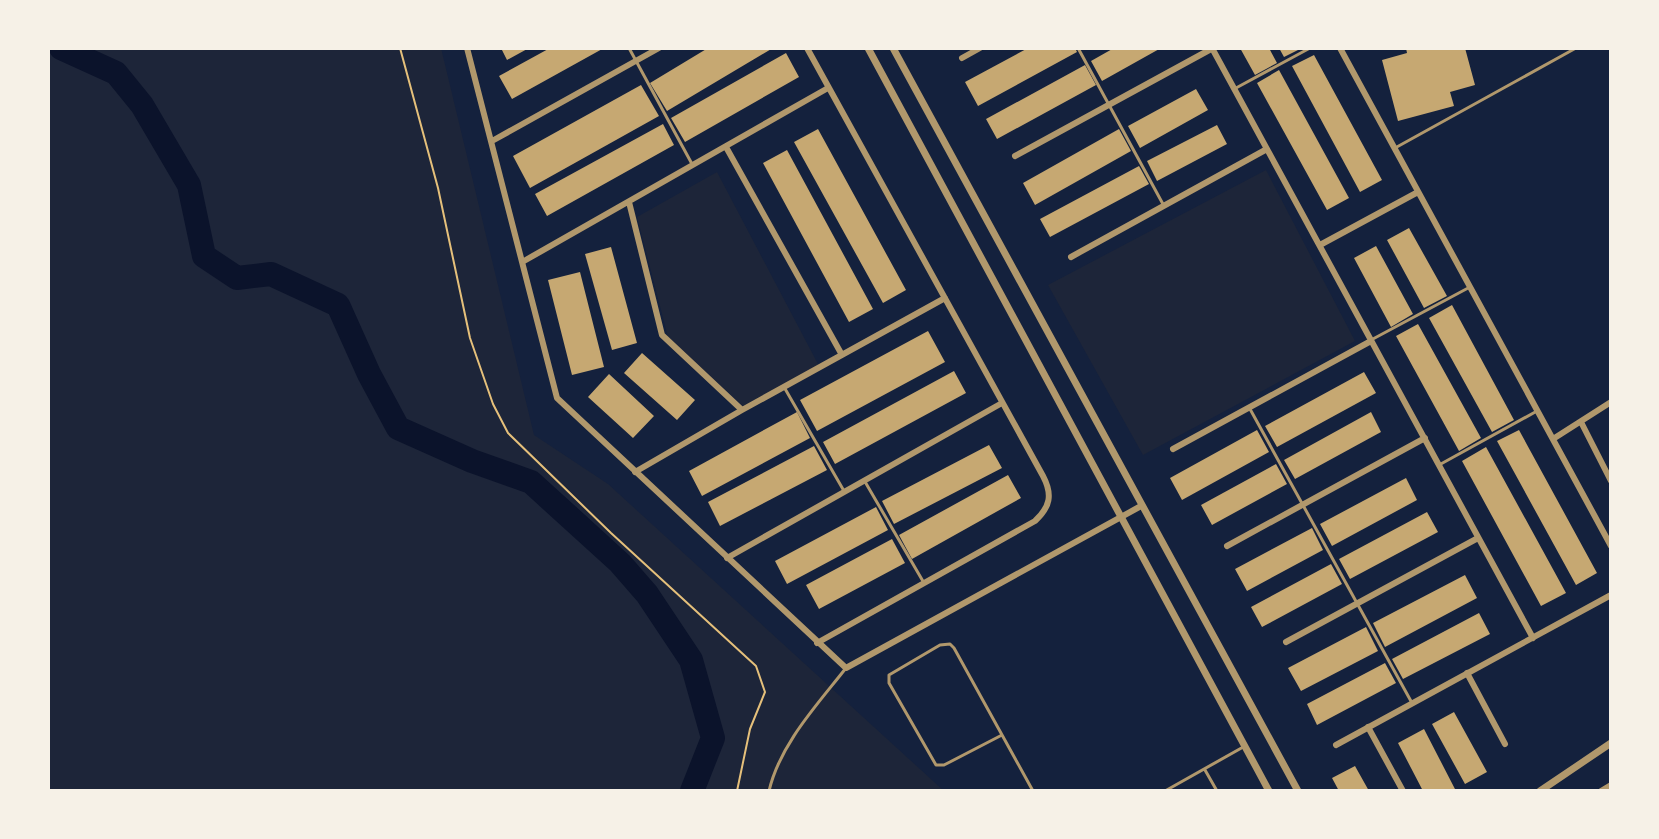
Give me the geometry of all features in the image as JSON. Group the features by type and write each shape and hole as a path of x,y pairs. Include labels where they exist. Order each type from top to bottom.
{"street":[{"path":"467,48 557,398 846,668 1141,506"},
{"path":"492,141 659,48"},
{"path":"807,48 1049,488 1050,501 1045,512 1035,521 817,643"},
{"path":"868,48 1269,791"},
{"path":"893,48 1298,791"},
{"path":"962,58 980,48"},
{"path":"1015,156 1212,48 1533,638"},
{"path":"1340,48 1611,546"},
{"path":"524,261 828,88"},
{"path":"726,147 842,355"},
{"path":"1071,257 1267,149"},
{"path":"1320,245 1418,192"},
{"path":"629,202 662,335 742,410"},
{"path":"635,472 945,298"},
{"path":"1173,449 1371,341"},
{"path":"1553,439 1611,402"},
{"path":"727,558 1002,403"},
{"path":"1581,422 1611,481"},
{"path":"1227,546 1425,438"},
{"path":"1286,642 1478,538"},
{"path":"1336,745 1611,595"},
{"path":"1467,673 1505,744"},
{"path":"1368,727 1403,791"},
{"path":"1540,791 1611,743"},
{"path":"1601,791 1611,785"}],"lane":[{"path":"629,48 692,165"},
{"path":"1078,48 1164,206"},
{"path":"1235,89 1310,48"},
{"path":"1395,148 1576,48"},
{"path":"1371,341 1470,287"},
{"path":"784,387 844,491"},
{"path":"1249,407 1412,703"},
{"path":"1439,465 1537,411"},
{"path":"864,480 924,583"},
{"path":"1002,735 944,765 936,765 889,683 889,675 940,645 950,644 1002,735 1033,791"},
{"path":"769,791 772,778 800,726 846,668"},
{"path":"1165,791 1245,746"},
{"path":"1204,769 1217,791"}],"path":[{"path":"400,48 438,188 470,338 493,404 508,433 756,666 765,692 750,729 737,791"}],"shaded area":[{"path":"48,48 441,48 534,435 608,484 944,791 48,791"},
{"path":"1266,170 1355,341 1143,455 1048,285"},
{"path":"717,172 819,366 743,406 668,337 637,217"}],"building":[{"path":"501,48 529,48 507,60"},
{"path":"550,48 604,48 512,99 499,76"},
{"path":"708,48 773,48 667,111 650,83"},
{"path":"1028,48 1075,48 1077,52 978,106 965,82"},
{"path":"1114,48 1161,48 1102,81 1091,61"},
{"path":"1240,48 1269,48 1277,63 1255,75"},
{"path":"1279,48 1302,48 1284,57"},
{"path":"1406,48 1465,48 1475,85 1450,92 1454,106 1398,121 1382,60 1407,53"},
{"path":"786,53 799,77 685,142 671,118"},
{"path":"1314,55 1382,180 1360,192 1292,66"},
{"path":"1085,65 1096,85 997,139 986,119"},
{"path":"1279,70 1349,198 1327,210 1257,83"},
{"path":"641,85 659,116 530,188 513,156"},
{"path":"1196,89 1208,110 1140,148 1128,126"},
{"path":"663,124 674,145 547,216 535,194"},
{"path":"1217,125 1227,144 1157,181 1147,161"},
{"path":"818,129 906,290 883,303 794,142"},
{"path":"1119,129 1131,151 1035,205 1023,183"},
{"path":"787,150 873,309 849,322 763,163"},
{"path":"1139,166 1149,184 1050,237 1040,219"},
{"path":"1409,228 1447,296 1424,308 1387,240"},
{"path":"1376,246 1413,314 1391,327 1354,258"},
{"path":"611,247 637,343 612,350 585,254"},
{"path":"580,272 604,367 572,375 548,280"},
{"path":"1452,305 1514,420 1492,432 1429,318"},
{"path":"1418,324 1481,438 1459,451 1396,336"},
{"path":"928,331 945,362 817,431 800,400"},
{"path":"642,353 695,400 677,420 624,373"},
{"path":"954,371 966,393 835,464 823,442"},
{"path":"1364,372 1376,393 1277,447 1265,426"},
{"path":"609,374 654,416 633,438 588,397"},
{"path":"797,412 810,438 702,496 689,471"},
{"path":"1371,412 1381,432 1295,479 1284,460"},
{"path":"1257,430 1269,452 1182,500 1170,478"},
{"path":"1519,430 1597,573 1576,585 1497,441"},
{"path":"989,445 1002,468 894,524 882,501"},
{"path":"814,446 827,470 720,526 708,502"},
{"path":"1486,447 1566,593 1541,606 1462,461"},
{"path":"1276,464 1287,484 1212,525 1201,505"},
{"path":"1008,475 1021,498 912,559 899,535"},
{"path":"1406,478 1417,500 1332,546 1320,524"},
{"path":"876,507 888,530 787,584 775,561"},
{"path":"1427,512 1438,532 1350,579 1339,559"},
{"path":"1312,528 1323,550 1247,591 1235,569"},
{"path":"892,539 905,563 819,609 806,585"},
{"path":"1331,564 1342,584 1262,627 1251,607"},
{"path":"1465,575 1477,598 1385,647 1373,623"},
{"path":"1479,613 1490,634 1403,679 1392,659"},
{"path":"1366,627 1378,651 1301,691 1288,668"},
{"path":"1385,663 1396,683 1317,725 1307,704"},
{"path":"1454,712 1487,772 1465,784 1432,724"},
{"path":"1424,729 1456,791 1423,791 1398,743"},
{"path":"1355,766 1369,791 1339,791 1332,778"}],"waterway":[{"path":"61,48 116,73 142,105 189,185 204,256 237,278 271,274 338,305 398,428 472,461 531,482 620,563 647,594 691,660 713,738 692,791"}]}
